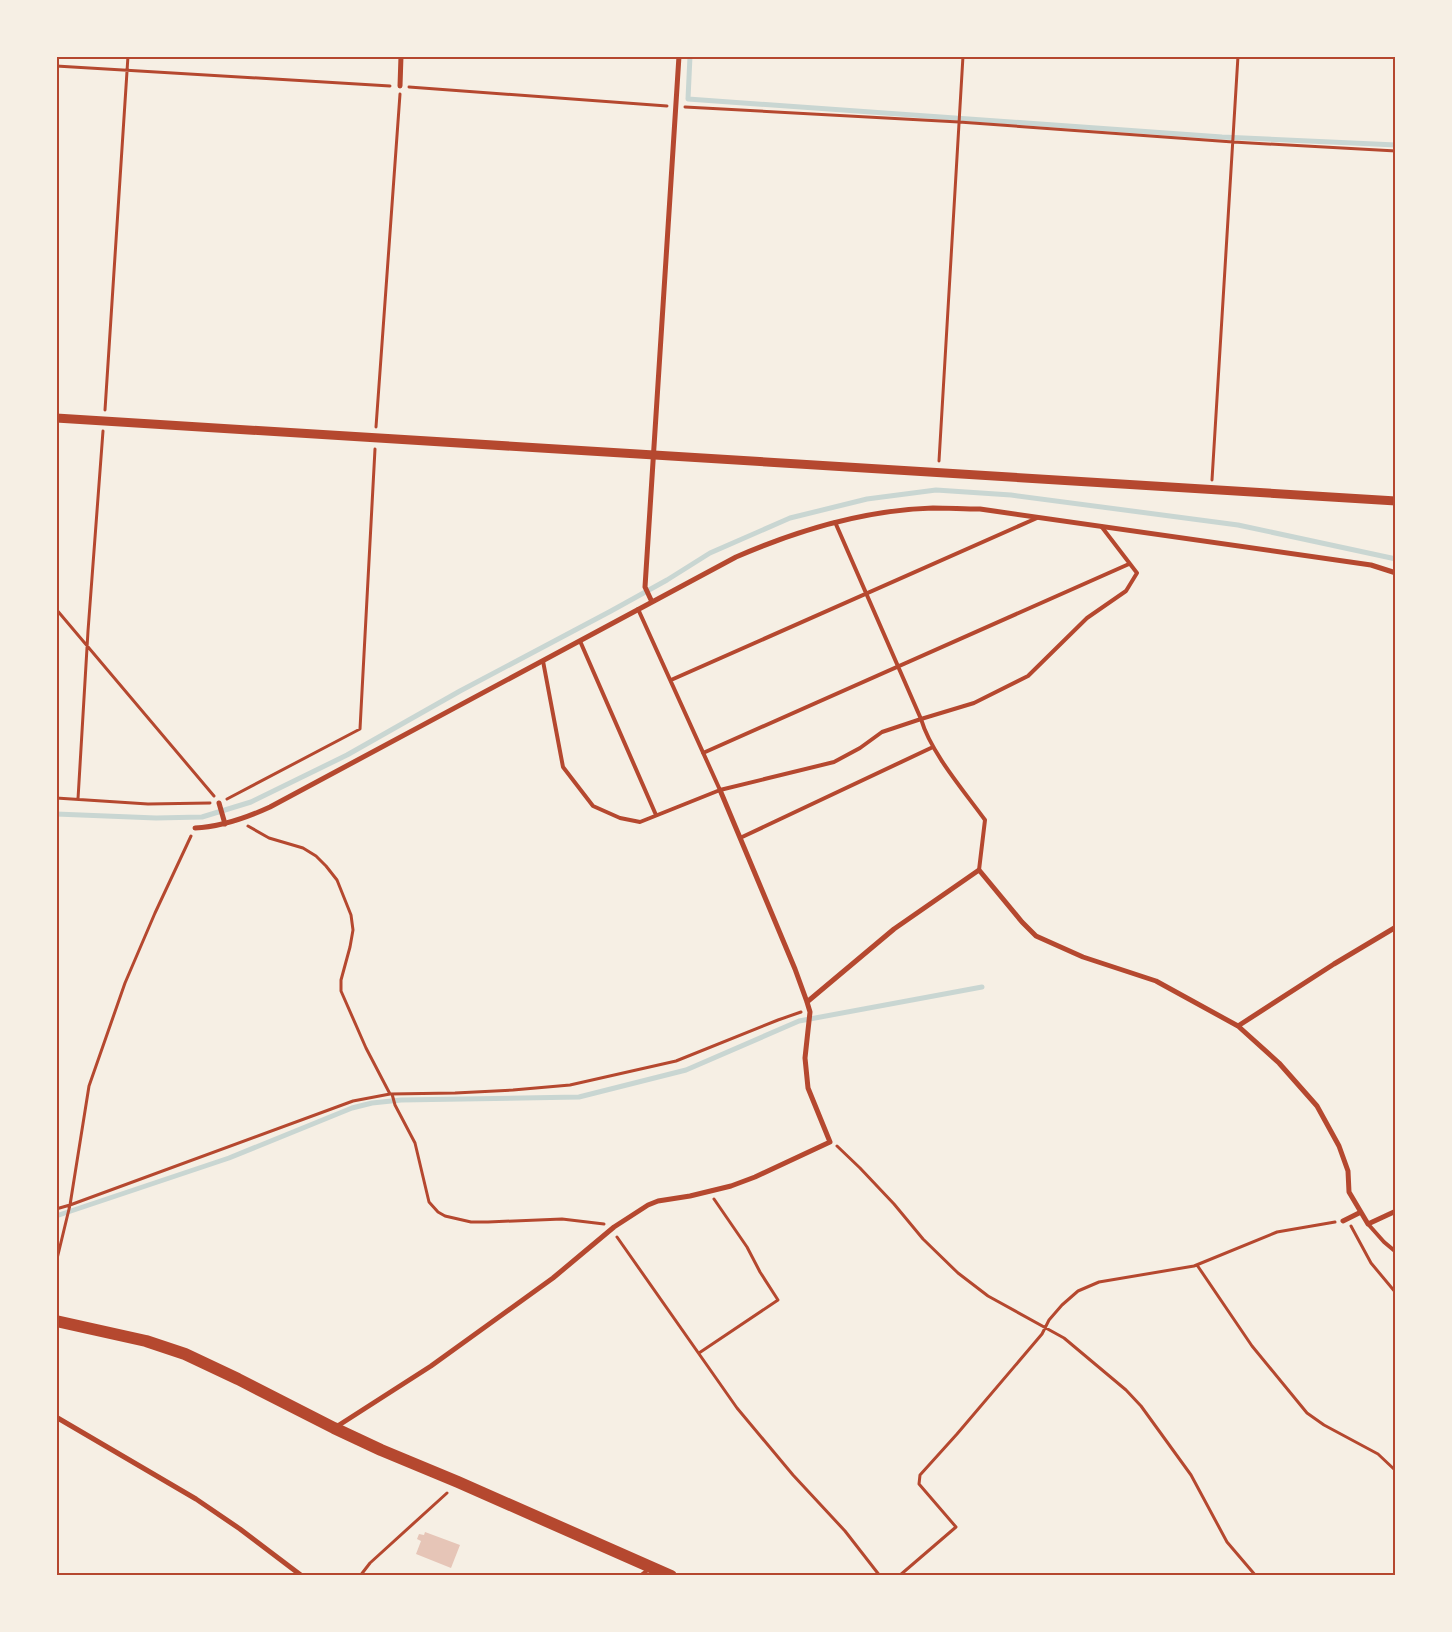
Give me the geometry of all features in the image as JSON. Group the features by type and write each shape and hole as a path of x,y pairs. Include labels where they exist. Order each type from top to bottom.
{"main road":[{"path":"56,1321 146,1341 185,1354 238,1378 334,1428 671,1576"}],"street":[{"path":"400,86 401,56"},
{"path":"652,602 645,587 679,56"},
{"path":"56,418 1396,500"},
{"path":"195,828 209,828 225,824 270,807 707,571 750,550 779,538 858,516 933,508 980,510 1371,565 1396,573"},
{"path":"334,1428 432,1366 554,1278 613,1228 648,1205 658,1201 731,1186 755,1177 830,1142 808,1088 805,1058 809,1011 807,1002 720,790"},
{"path":"219,803 225,824"},
{"path":"807,1002 894,929 979,870 1036,936 1083,957 1156,980 1238,1026 1279,1063 1317,1106 1339,1146 1348,1171 1349,1192 1368,1224 1396,1211"},
{"path":"1238,1026 1334,964 1396,927"},
{"path":"1345,1220 1361,1212"},
{"path":"56,1417 196,1499 240,1529 302,1576"}],"lane":[{"path":"671,680 1039,517"},
{"path":"835,522 921,719 925,733 985,820 979,870"},
{"path":"543,661 563,767 593,806 620,818 640,822 720,790 834,762 860,748 882,732 974,704 1028,676 1087,618 1126,591 1137,573 1100,526"},
{"path":"703,753 1129,564"},
{"path":"638,609 720,790"},
{"path":"580,641 656,815"},
{"path":"740,838 933,747"},
{"path":"1368,1224 1396,1252"},
{"path":"640,1576 650,1567"}],"path":[{"path":"78,799 128,56"},
{"path":"938,472 963,56"},
{"path":"1211,489 1238,56"},
{"path":"56,66 400,86 376,438 360,729 219,803 148,804 56,798"},
{"path":"959,122 1234,142 1396,151"},
{"path":"56,609 219,803"},
{"path":"240,819 269,838 304,848 316,856 337,880 352,915 353,930 341,980 341,991 366,1048 415,1143 429,1202 438,1212 451,1218 471,1222 562,1219 602,1223 613,1228 737,1408 762,1439 845,1531 880,1576"},
{"path":"56,1263 70,1205 89,1086 125,983 195,828"},
{"path":"56,1209 353,1101 391,1094 474,1092 570,1085 676,1061 778,1020 809,1011"},
{"path":"830,1142 837,1146 860,1168 894,1204 923,1239 958,1273 988,1296 1064,1338 1136,1400 1158,1427 1191,1474 1227,1542 1256,1576"},
{"path":"699,1353 778,1300 747,1248 709,1191"},
{"path":"899,1576 956,1527 919,1484 920,1475 1042,1334 1062,1305 1078,1291 1099,1282 1197,1265 1277,1232 1345,1220 1371,1263 1396,1293"},
{"path":"1197,1265 1252,1346 1307,1413 1324,1425 1378,1454 1396,1471"},
{"path":"360,1576 370,1563 458,1482"}],"building":[{"path":"425,1532 460,1545 451,1568 416,1554 421,1541 417,1539 419,1534 424,1535"}],"waterway":[{"path":"690,56 688,99 1222,137 1396,145"},
{"path":"56,814 156,818 202,817 251,802 347,755 460,691 667,580 710,553 790,518 867,499 936,490 1011,495 1238,525 1396,559"},
{"path":"56,1216 229,1158 352,1108 372,1103 401,1100 579,1097 686,1070 799,1021 982,987"}]}
